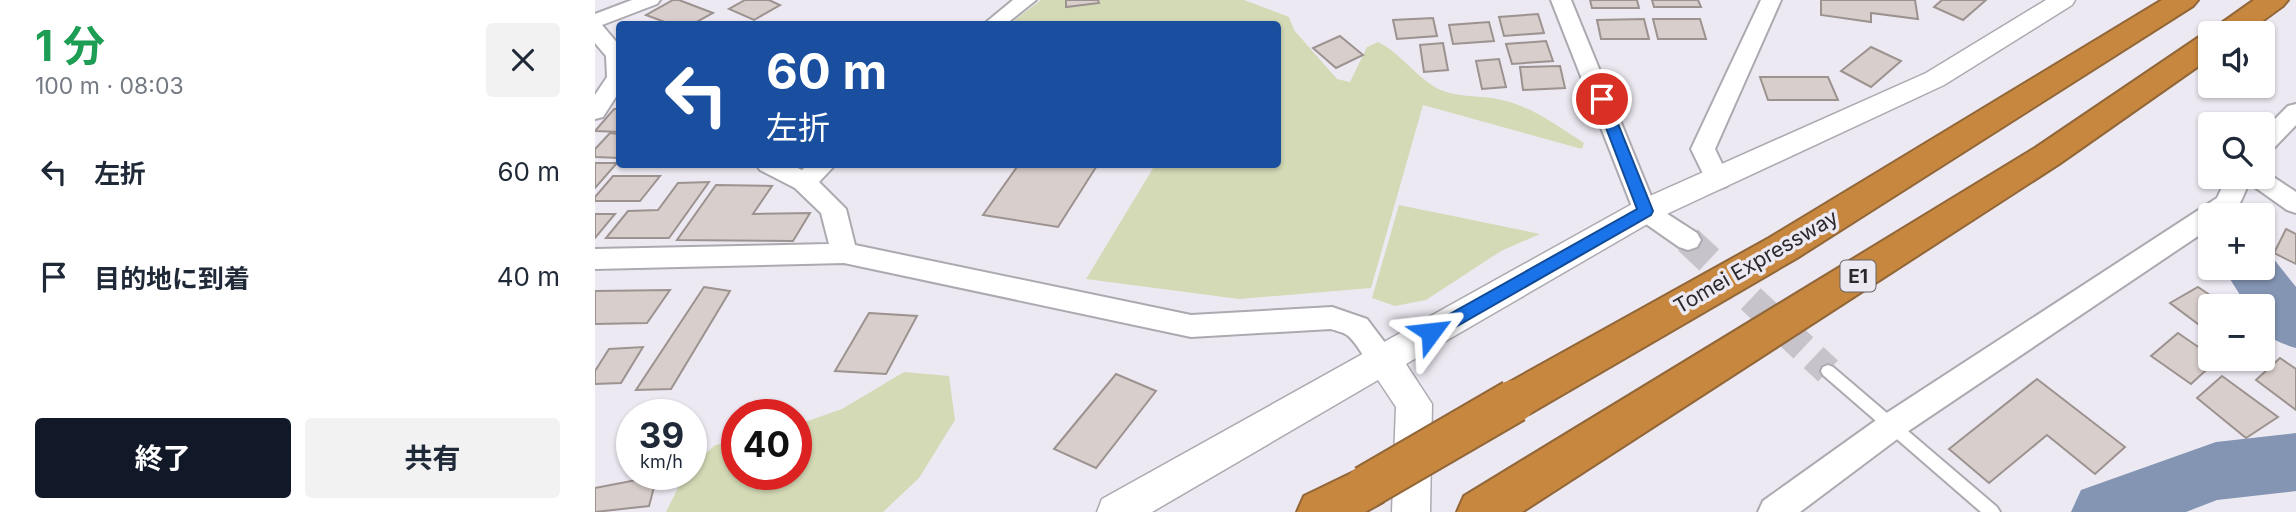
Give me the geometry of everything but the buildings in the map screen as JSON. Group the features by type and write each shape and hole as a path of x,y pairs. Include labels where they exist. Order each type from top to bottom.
{"highway":[{"name":"Tomei Expressway","path":"1321,512 1783,248 2183,0"},
{"path":"2244,21 2273,0"},
{"name":"E1","path":"1490,506 2047,156 2198,52"}],"street":[{"path":"595,21 650,0"},
{"path":"998,21 1026,0"},
{"path":"1561,0 1645,211 1688,240"},
{"path":"1718,180 1703,149 1771,0"},
{"path":"1117,512 1645,211 1935,79 2063,0"},
{"path":"595,30 616,54"},
{"path":"595,112 616,82"},
{"path":"2275,134 2293,117"},
{"path":"776,168 804,182 833,209 844,253"},
{"path":"804,182 820,168"},
{"path":"1774,512 1893,425 2227,204 2234,189"},
{"path":"2274,189 2296,204"},
{"path":"595,259 844,253 1191,326 1332,318 1357,327 1414,404 1411,512"}],"lane":[{"path":"1828,371 1992,512"}],"green space":[{"path":"1041,0 1244,0 1289,17 1294,30 1337,79 1350,82 1367,47 1378,42 1440,90 1497,99 1521,106 1584,143 1582,149 1423,105 1371,288 1239,299 1086,279 1153,168 1281,168 1281,21 1013,21"},
{"path":"1399,205 1540,234 1501,251 1426,300 1395,306 1372,298"},
{"path":"904,372 949,376 955,420 919,478 883,512 666,512 677,490 707,490 707,452 715,445 721,444 721,490 812,490 812,419 842,409"}],"waterway":[{"path":"2259,280 2296,325"},
{"path":"2105,512 2216,471 2296,462"}],"tunnel":[{"path":"1688,240 1828,371"}],"route":[{"path":"1431,332 1645,211 1602,99"}]}
